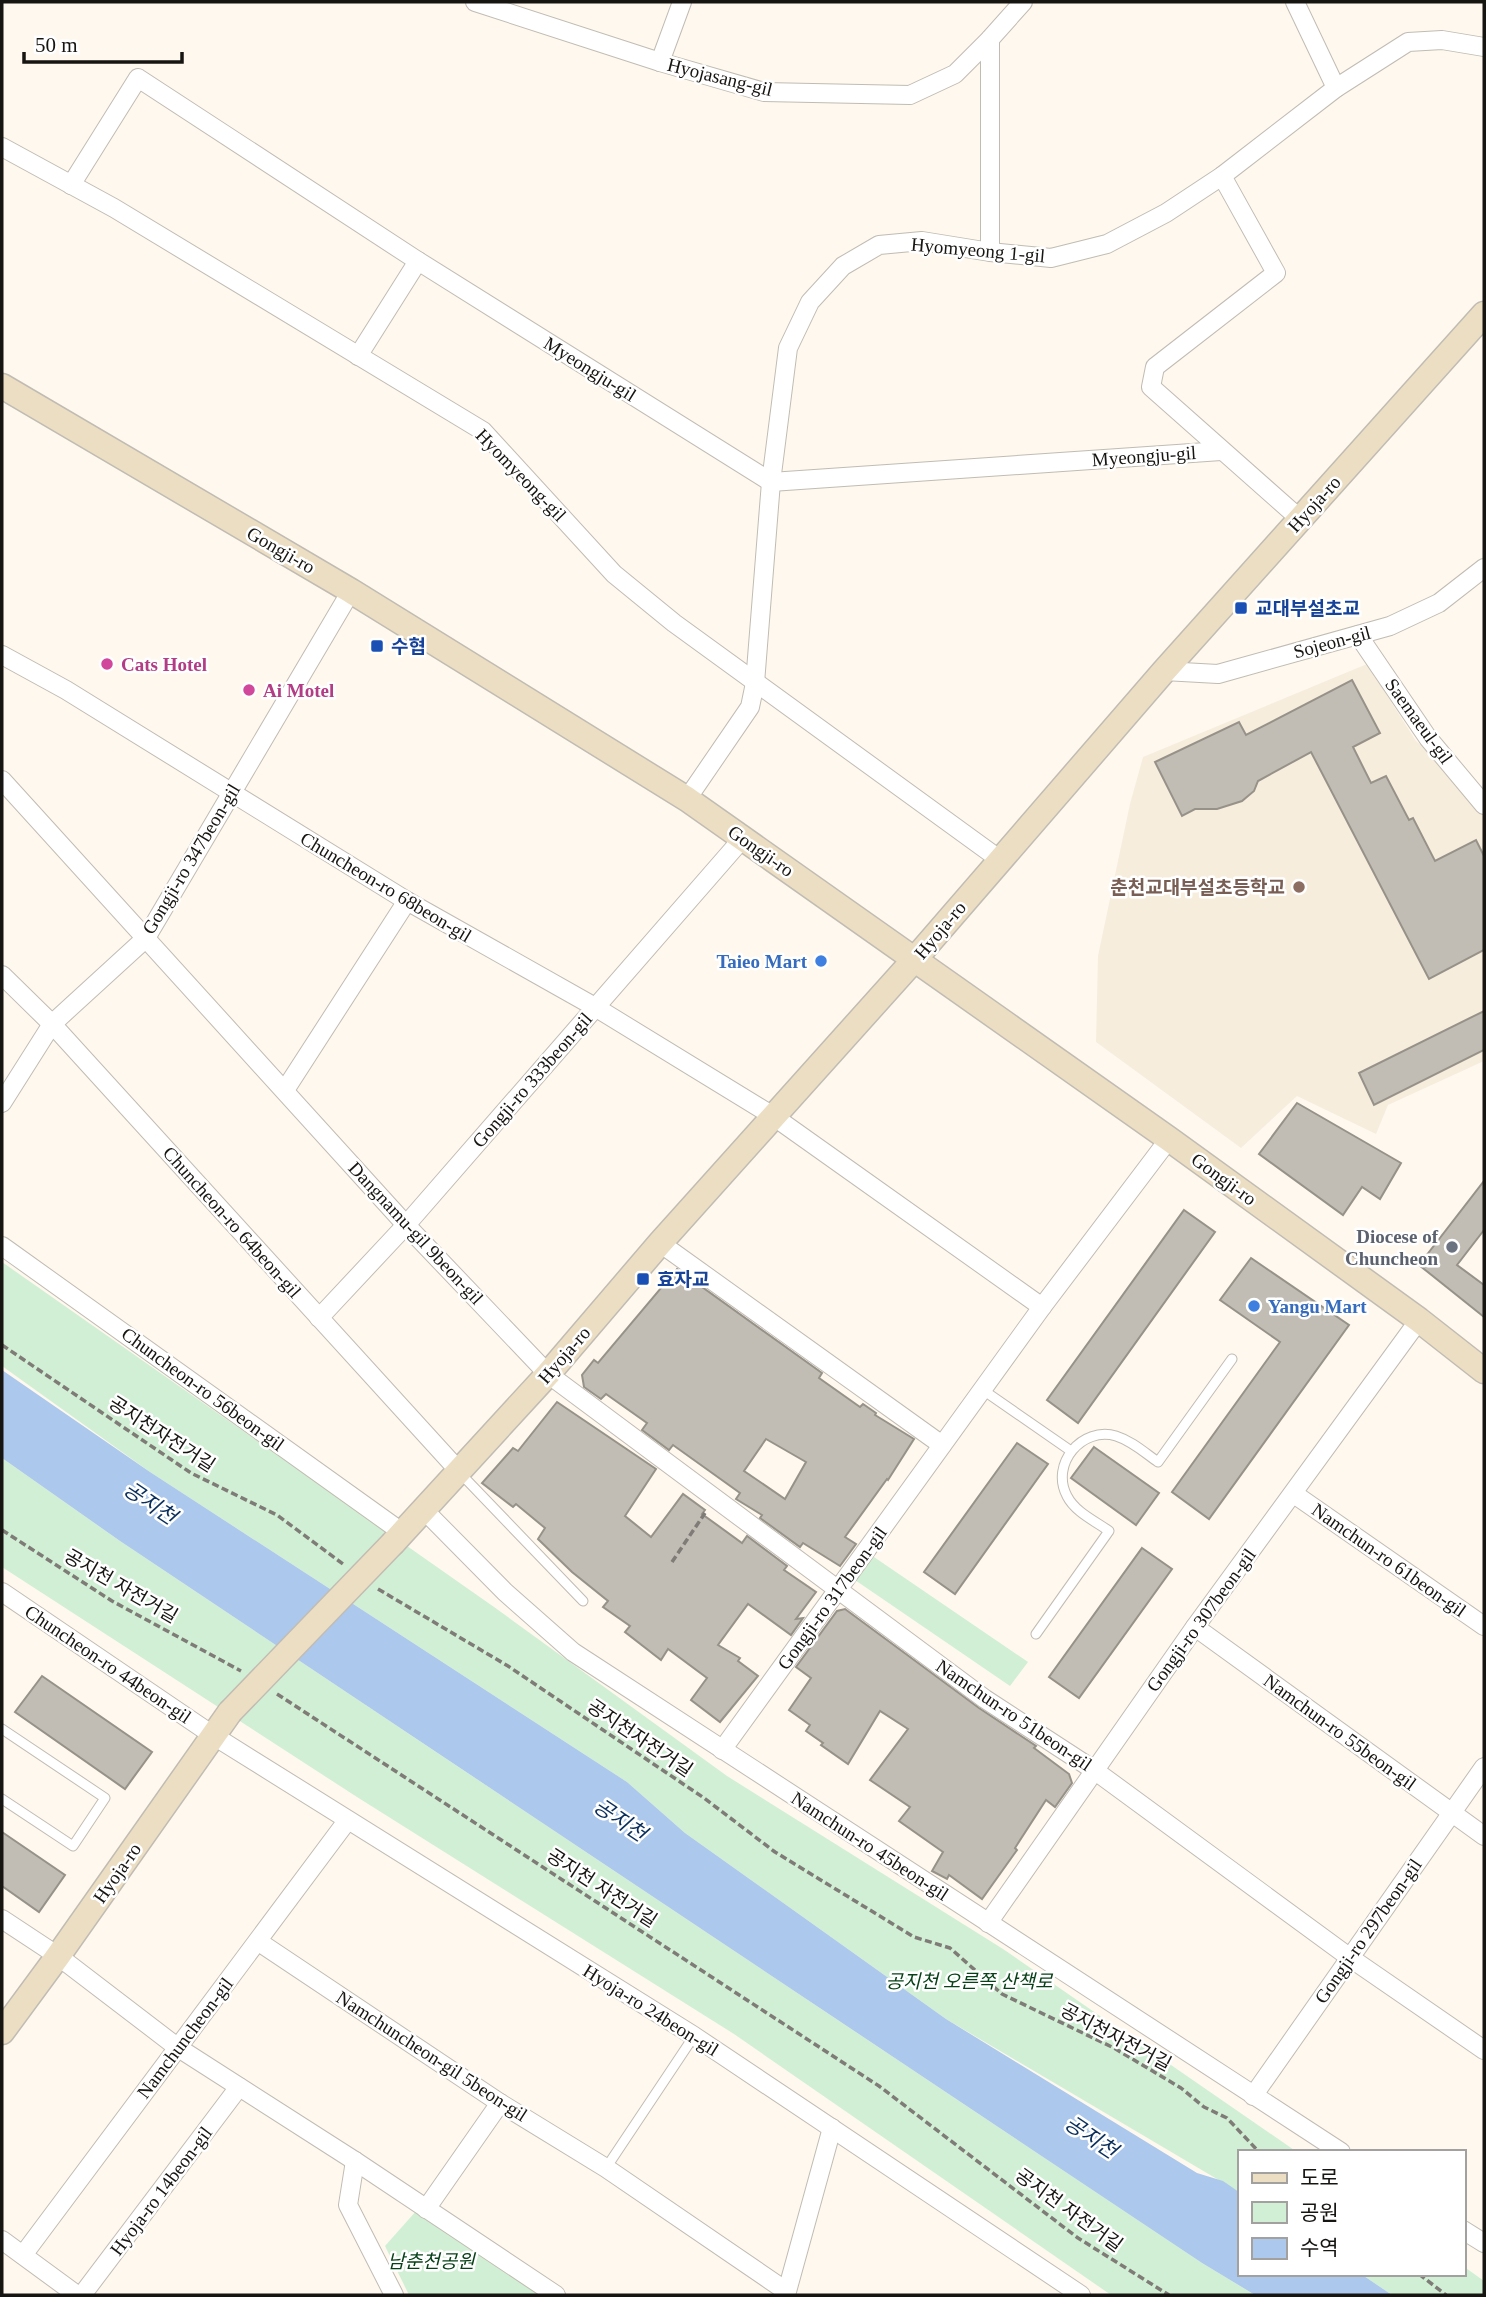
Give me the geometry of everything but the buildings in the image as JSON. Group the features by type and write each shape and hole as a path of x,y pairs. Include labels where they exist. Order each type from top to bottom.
{"street":[{"name":"Hyojasang-gil","path":"475,2 660,62 764,92 910,95 955,74 1023,2"},
{"path":"660,62 682,2"},
{"path":"1295,2 1336,88"},
{"path":"990,39 990,252"},
{"name":"Hyomyeong 1-gil","path":"687,799 750,707 755,682 771,482 788,348 810,302 843,266 879,245 922,241 1051,258 1107,244 1166,213 1222,176 1336,88 1408,43 1442,40 1484,47"},
{"name":"Myeongju-gil","path":"71,185 138,78 418,261 771,482 1221,451"},
{"name":"Hyomyeong-gil","path":"2,147 114,208 483,431 614,574 674,624 999,859"},
{"path":"1222,176 1276,273 1155,367 1151,387 1300,519"},
{"path":"358,356 418,261"},
{"name":"Hyoja-ro","path":"2,2032 230,1712 398,1538 548,1374 660,1242 914,960 1164,671 1484,314"},
{"name":"Gongji-ro","path":"3,390 351,591 687,799 1169,1139 1419,1320 1484,1371"},
{"name":"Sojeon-gil","path":"1164,671 1218,674 1390,626 1439,603 1484,568"},
{"name":"Gongji-ro 347beon-gil","path":"2,1103 52,1024 146,938 351,591"},
{"name":"Saemaeul-gil","path":"1358,635 1428,738 1484,805"},
{"name":"Chuncheon-ro 68beon-gil","path":"2,655 65,690 407,901 595,1007 773,1116"},
{"name":"Dangnamu-gil 9beon-gil","path":"2,780 406,1225 548,1374"},
{"name":"Gongji-ro 333beon-gil","path":"319,1318 406,1225 743,838"},
{"path":"285,1090 407,901"},
{"name":"Chuncheon-ro 64beon-gil","path":"2,975 52,1024 459,1471"},
{"path":"773,1116 1041,1307"},
{"name":"Gongji-ro 317beon-gil","path":"722,1750 1041,1307 1169,1139"},
{"path":"660,1242 942,1445"},
{"name":"Chuncheon-ro 56beon-gil","path":"2,1246 398,1538"},
{"name":"Gongji-ro 307beon-gil","path":"988,1923 1195,1627 1419,1320"},
{"name":"Namchun-ro 51beon-gil","path":"548,1374 985,1699 1094,1770 1349,1957 1484,2050"},
{"name":"Namchun-ro 61beon-gil","path":"1294,1494 1484,1626"},
{"name":"Namchun-ro 45beon-gil","path":"424,1510 505,1592 573,1652 1338,2150"},
{"name":"Chuncheon-ro 44beon-gil","path":"2,1592 214,1736"},
{"name":"Namchun-ro 55beon-gil","path":"1195,1627 1484,1836"},
{"name":"Hyoja-ro 24beon-gil","path":"214,1736 694,2036 1082,2295"},
{"name":"Gongji-ro 297beon-gil","path":"1253,2096 1484,1768"},
{"name":"Namchuncheon-gil","path":"23,2255 348,1821"},
{"path":"2,1919 58,1956 177,2047 556,2295"},
{"name":"Namchuncheon-gil 5beon-gil","path":"259,1942 500,2103 606,2168 786,2293"},
{"name":"Hyoja-ro 14beon-gil","path":"79,2295 239,2087"},
{"path":"426,2208 500,2103"},
{"path":"786,2293 832,2128"},
{"path":"355,2161 348,2205 394,2295"},
{"path":"1465,2231 1484,2243"},
{"path":"2,2240 79,2295"}],"lane":[{"path":"1036,1634 1109,1531 1076,1508 1068,1497 1063,1484 1063,1470 1071,1451 1087,1438 1115,1436 1158,1462 1232,1359"},
{"path":"983,1390 1071,1451"},
{"path":"459,1471 583,1601"},
{"path":"2,1729 105,1798 73,1846 2,1799"},
{"path":"606,2168 694,2036"}],"path":[{"name":"공지천자전거길","path":"2,1346 191,1473 277,1515 351,1570"},
{"path":"672,1562 714,1499"},
{"name":"공지천 자전거길","path":"2,1530 111,1601 223,1659 246,1674"},
{"name":"공지천자전거길","path":"373,1586 508,1666 704,1798 775,1852 914,1937 950,1948 1002,1994 1114,2048 1181,2088 1203,2107 1227,2118 1257,2150"},
{"name":"공지천 자전거길","path":"269,1689 880,2086 1078,2238 1169,2295"},
{"path":"1422,2276 1446,2295"}],"shaded area":[{"name":"춘천교대부설초등학교","path":"1367,664 1416,741 1446,766 1484,817 1484,1061 1388,1105 1376,1134 1297,1096 1241,1148 1096,1042 1098,956 1130,804 1143,757"}],"green space":[{"name":"공지천 오른쪽 산책로","path":"2,1262 494,1607 727,1776 1003,1949 1294,2150 1238,2150 1238,2191 946,2019 685,1833 627,1782 150,1472 2,1366"},
{"path":"2,1458 120,1541 1202,2263 1255,2295 1111,2295 734,2034 357,1797 2,1567"},
{"path":"871,1555 1028,1662 1010,1686 855,1580"},
{"name":"남춘천공원","path":"417,2210 543,2295 409,2295 385,2246"},
{"path":"1465,2267 1484,2281 1484,2295 1392,2295 1364,2276 1465,2276"}],"water":[{"name":"공지천","path":"2,1370 150,1472 627,1782 685,1833 946,2019 1197,2173 1223,2181 1238,2191 1238,2276 1364,2276 1392,2295 1255,2295 1202,2263 120,1541 2,1458"}],"place":[{"name":"교대부설초교","path":"1241,608"},
{"name":"수협","path":"377,646"},
{"name":"Cats Hotel","path":"107,664"},
{"name":"Ai Motel","path":"249,690"},
{"name":"춘천교대부설초등학교","path":"1299,887"},
{"name":"Taieo Mart","path":"821,961"},
{"name":"Diocese of Chuncheon","path":"1452,1247"},
{"name":"효자교","path":"643,1279"},
{"name":"Yangu Mart","path":"1254,1306"}]}
